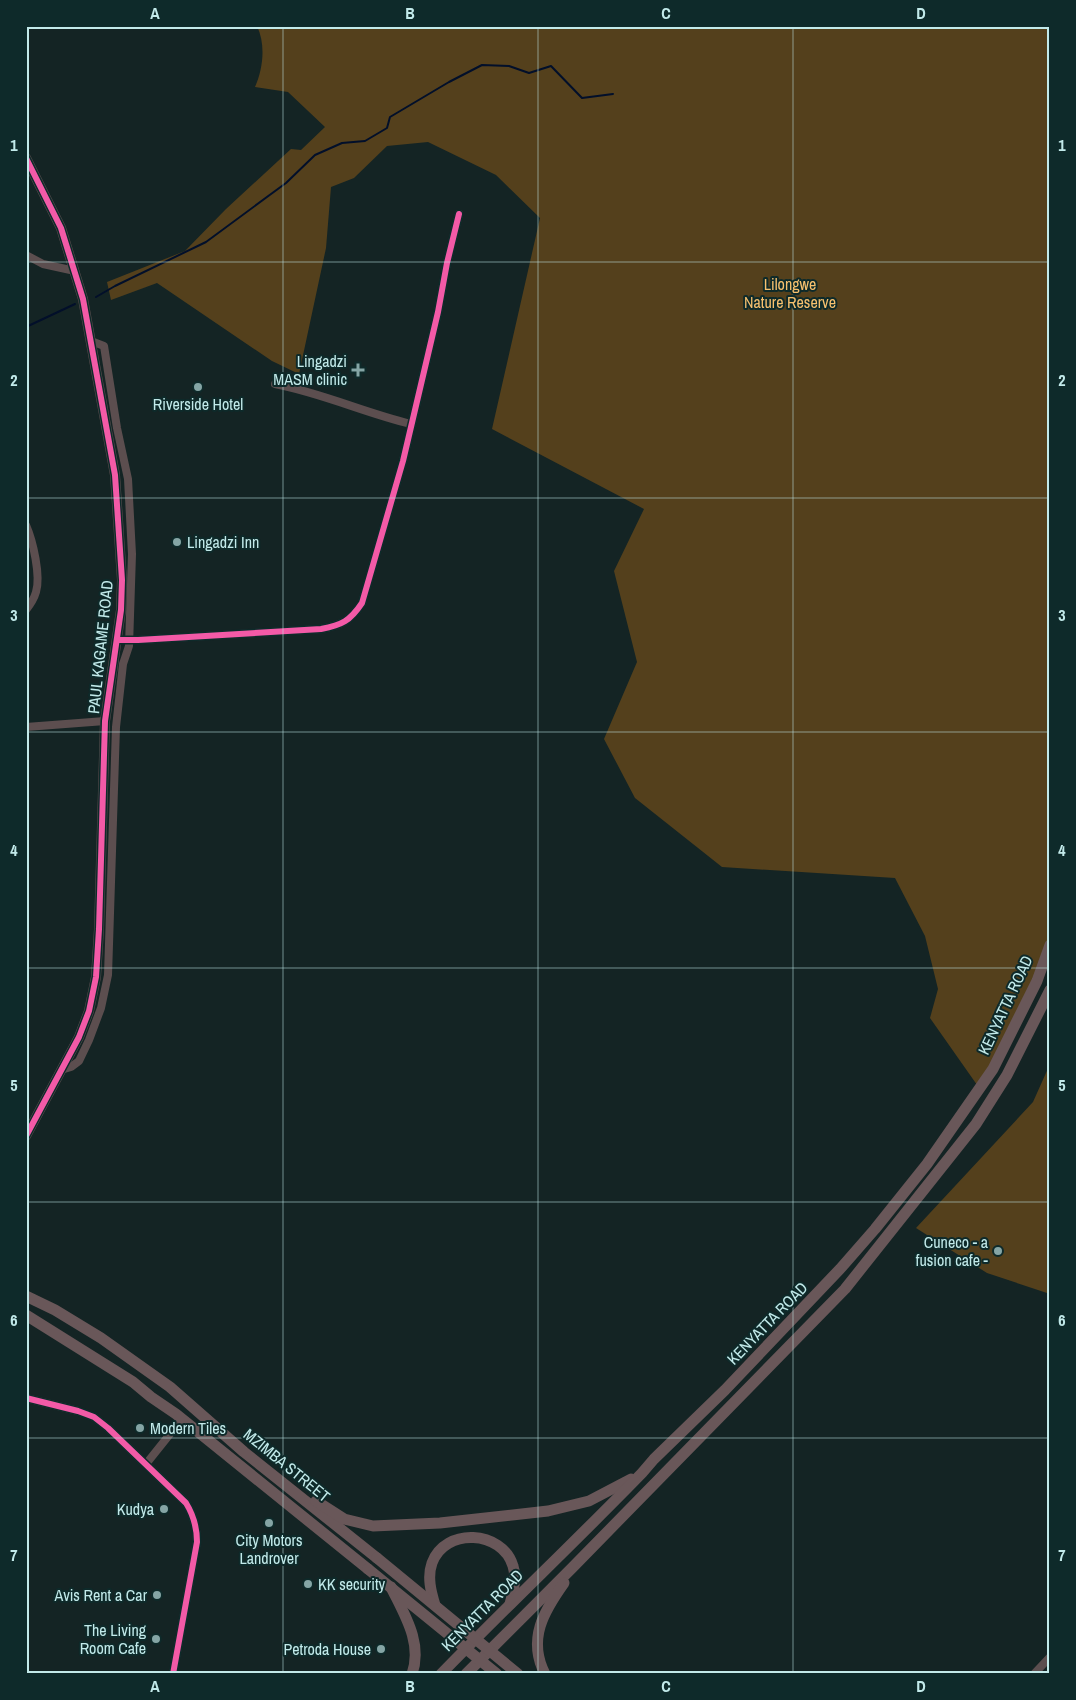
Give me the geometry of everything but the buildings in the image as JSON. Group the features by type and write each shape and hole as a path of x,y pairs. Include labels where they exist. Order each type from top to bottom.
{"main road":[{"name":"KENYATTA ROAD","path":"441,1674 725,1390 840,1269 902,1197 993,1069 1037,981 1050,945"},
{"name":"KENYATTA ROAD","path":"466,1674 845,1289 976,1124 1008,1075 1050,990"},
{"name":"MZIMBA STREET","path":"26,1296 55,1310 94,1333 170,1387 272,1474 518,1674"},
{"name":"MZIMBA STREET","path":"26,1315 133,1382 182,1419 498,1674"},
{"path":"272,1474 344,1519 374,1526 440,1523 548,1511 589,1501 642,1473"},
{"path":"435,1605 429,1578 432,1564 438,1553 448,1544 475,1536 498,1544 509,1556 514,1567 515,1582 510,1604"},
{"path":"545,1674 538,1648 538,1632 543,1616 572,1568"},
{"path":"391,1587 414,1639 415,1655 412,1674"}],"street":[{"name":"PAUL KAGAME ROAD","path":"26,158 61,228 75,271 91,341 116,484 122,580 120,610 105,722 99,937 96,977 89,1011 79,1036 26,1136"},
{"path":"116,640 321,629 350,619 362,603 400,469 438,312 459,214"},
{"path":"26,255 42,264 75,271"},
{"path":"61,1070 72,1067 79,1061 101,1008 108,975 116,728 123,664 129,640 132,554 128,480 104,346 91,341"},
{"path":"275,384 297,388 387,418 411,424"},
{"path":"26,525 34,550 38,585 34,599 26,610"},
{"path":"26,726 105,722"},
{"name":"PAUL KAGAME ROAD","path":"26,1121 53,1084"},
{"path":"26,1398 94,1417 108,1428 186,1503 193,1514 197,1530 197,1542 173,1674"},
{"path":"146,1464 182,1419"},
{"path":"1034,1674 1050,1657"}],"green space":[{"name":"Lilongwe Nature Reserve","path":"257,26 1050,26 1050,956 982,1092 930,1018 938,989 925,936 895,878 722,867 635,798 604,739 637,662 614,571 644,509 492,429 540,218 496,175 428,142 387,146 354,178 331,187 326,248 299,374 272,361 157,283 111,300 107,282 185,251 226,209 291,149 301,150 325,127 288,92 255,87 260,73 262,57 262,41"},
{"path":"1050,1064 1050,1294 987,1273 916,1228 1033,1102"}],"waterway":[{"path":"96,297 206,242 286,183 315,155 342,143 365,141 387,128 390,117 482,65 509,66 529,73 551,66 582,98 613,94"},
{"path":"26,327 75,304"}],"cycle path":[{"path":"26,158 61,228 83,299 115,475 122,580 121,610 105,721 96,977 89,1011 79,1037 26,1136"},
{"path":"117,640 321,629 335,626 345,621 358,609 362,603 403,461 459,214"},
{"path":"26,1398 94,1417 108,1428 189,1508 193,1517 197,1542 173,1674"}],"place":[{"name":"Lingadzi MASM clinic","path":"358,370"},
{"name":"Riverside Hotel","path":"198,387"},
{"name":"Lingadzi Inn","path":"177,542"},
{"name":"Cuneco - a fusion cafe -","path":"998,1251"},
{"name":"Modern Tiles","path":"140,1428"},
{"name":"Kudya","path":"164,1509"},
{"name":"City Motors Landrover","path":"269,1523"},
{"name":"KK security","path":"308,1584"},
{"name":"Avis Rent a Car","path":"157,1595"},
{"name":"The Living Room Cafe","path":"156,1639"},
{"name":"Petroda House","path":"381,1649"}]}
